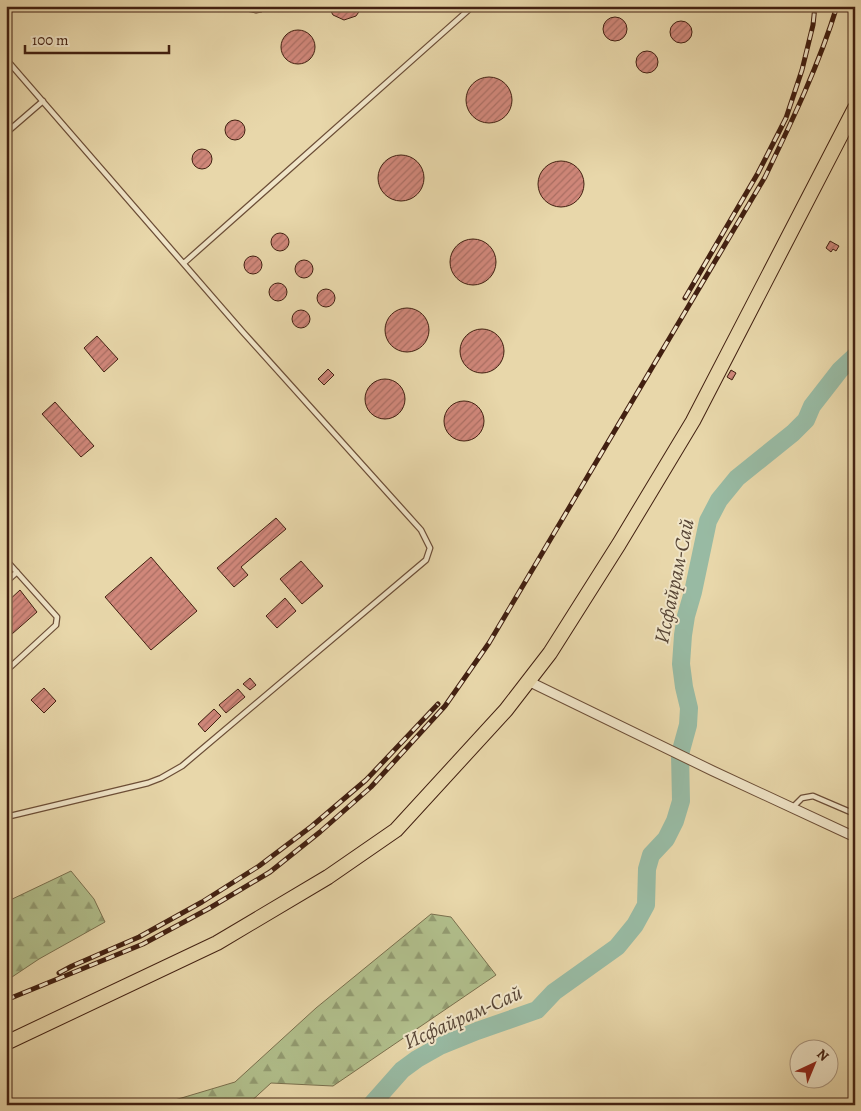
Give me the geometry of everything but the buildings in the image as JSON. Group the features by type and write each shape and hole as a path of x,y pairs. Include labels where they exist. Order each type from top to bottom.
{"main road":[{"path":"6,1043 217,943 328,877 396,830 506,710 550,653 693,421 855,108"}],"street":[{"path":"528,681 713,771 855,837"}],"lane":[{"path":"184,263 473,6"},
{"path":"6,59 242,331 421,530 430,548 426,560 182,766 148,783 6,817"},
{"path":"6,133 43,101"},
{"path":"6,560 57,617 56,625 6,670"},
{"path":"6,582 17,572"},
{"path":"792,808 802,798 813,796 855,814"}],"green space":[{"path":"71,871 94,899 105,922 39,959 6,981 6,902"},
{"path":"431,914 451,917 496,975 333,1086 271,1083 247,1105 158,1105 235,1082 316,1008"}],"waterway":[{"name":"Исфайрам-Сай","path":"371,1105 402,1070 417,1059 440,1046 537,1010 554,992 617,947 635,925 646,905 647,869 651,855 666,839 675,821 681,801 680,754 688,725 689,708 681,664 683,635 708,521 719,500 737,478 793,433 806,420 812,406 840,370 855,356"}],"railway":[{"path":"685,298 758,173 786,118 802,70 813,25 815,6"},
{"path":"6,1000 143,944 208,909 270,872 320,832 371,787 445,706 489,643 765,177 795,114 837,6"},
{"path":"59,973 139,937 202,902 259,866 312,826 366,780 438,704"}]}
